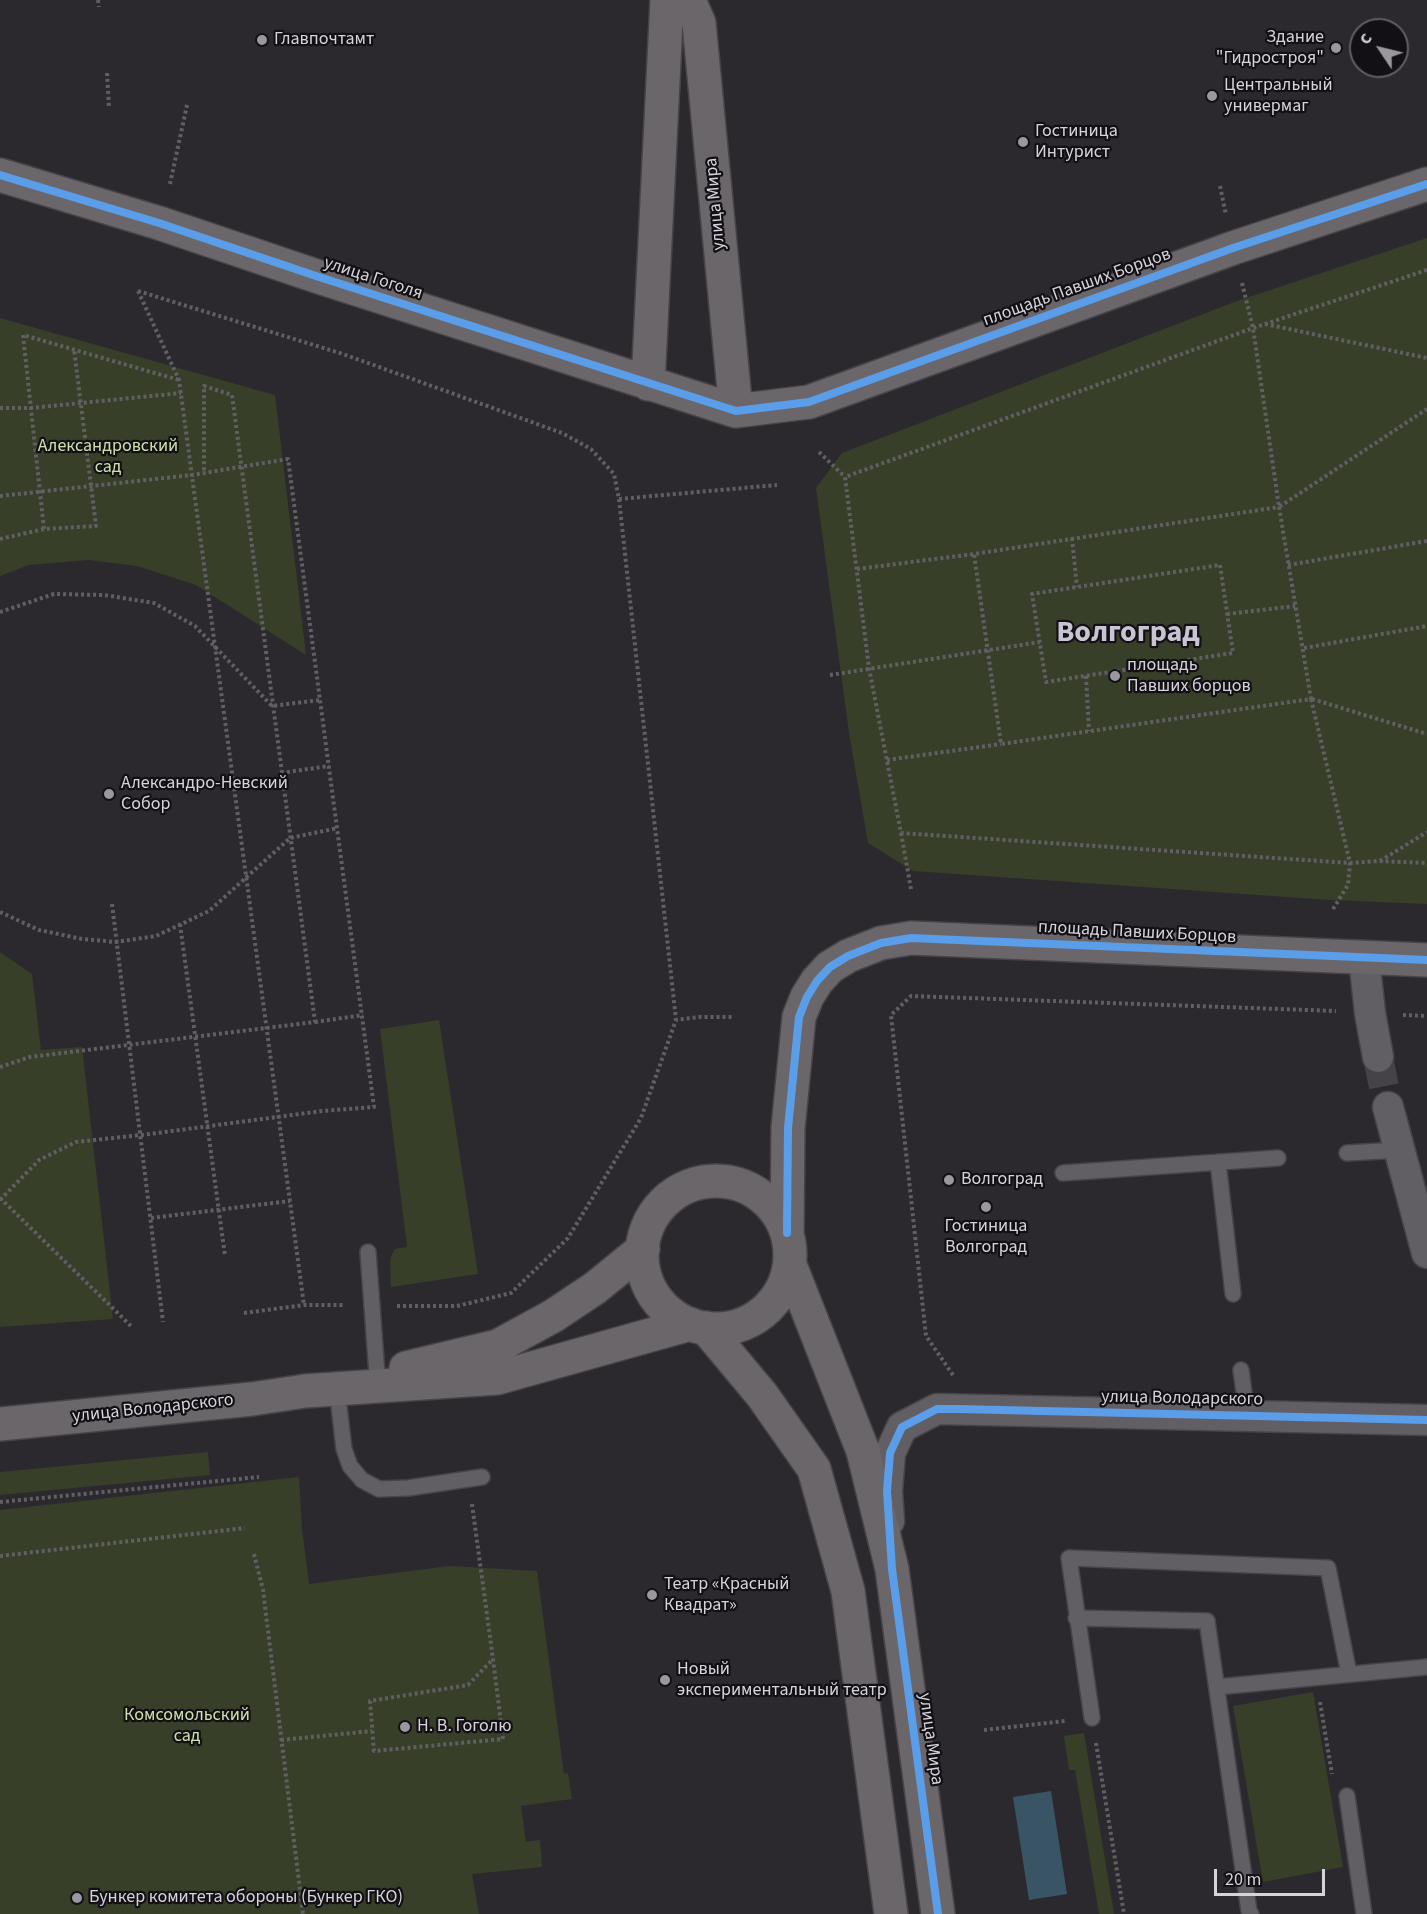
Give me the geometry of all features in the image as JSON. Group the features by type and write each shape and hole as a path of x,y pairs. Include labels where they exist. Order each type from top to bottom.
{"street":[{"path":"648,384 667,0"},
{"name":"улица Мира","path":"689,0 699,23 736,411"},
{"name":"улица Гоголя","path":"0,175 159,223 736,411"},
{"name":"площадь Павших Борцов","path":"736,411 809,402 1233,248 1427,184"},
{"name":"площадь Павших Борцов","path":"788,1249 788,1128 799,1017 817,981 830,967 848,956 881,943 911,938 1427,960"},
{"path":"1364,958 1378,1057"},
{"path":"1388,1107 1427,1253"},
{"path":"321,1390 497,1378 698,1326 725,1328 744,1323 761,1314 775,1300 784,1283 788,1249 781,1219 767,1200 747,1187 716,1180 700,1182 672,1195 661,1206 645,1234 644,1268 649,1287 654,1294 673,1315 698,1326 762,1395 814,1469 848,1592 891,1914"},
{"path":"321,1390 377,1374 498,1346 553,1316 643,1249"},
{"name":"улица Мира","path":"788,1249 863,1451 892,1569 938,1914"},
{"name":"улица Володарского","path":"0,1424 321,1390"},
{"name":"улица Володарского","path":"892,1569 887,1491 890,1453 902,1427 937,1409 1427,1420"}],"lane":[{"path":"1347,1153 1400,1150"},
{"path":"1063,1173 1278,1158"},
{"path":"1218,1162 1233,1294"},
{"path":"368,1252 377,1374"},
{"path":"1241,1370 1247,1415"},
{"path":"321,1390 350,1466 362,1480 379,1489 408,1488 476,1478"},
{"path":"1092,1718 1069,1558 1328,1568 1349,1674"},
{"path":"1077,1618 1207,1620 1251,1914"},
{"path":"1217,1687 1427,1667"},
{"path":"1347,1796 1364,1914"}],"path":[{"path":"98,0 99,7"},
{"path":"107,73 109,107"},
{"path":"171,184 187,105"},
{"path":"1233,248 1253,328 1288,565 1311,699 1350,863 1348,885 1333,909"},
{"path":"845,477 1264,324 1427,270"},
{"path":"244,1313 304,1305 457,1306 511,1293 568,1238 641,1118 676,1020 619,499 614,474 591,448 562,432 343,354 138,291 179,380 304,1305"},
{"path":"1264,324 1427,358"},
{"path":"44,529 22,335 179,380"},
{"path":"0,538 44,529 96,526 74,349"},
{"path":"204,473 204,386 232,395 315,1022"},
{"path":"0,408 31,408 181,393"},
{"path":"857,569 974,554 1279,507 1427,409"},
{"path":"819,452 845,477 869,668 911,889"},
{"path":"0,496 192,475 240,465 288,459 374,1107 278,1116 76,1142 39,1160 0,1199 132,1327"},
{"path":"619,499 777,485"},
{"path":"1072,538 1077,587"},
{"path":"1288,565 1427,542"},
{"path":"974,554 1002,744"},
{"path":"1220,565 1227,614 1233,653 1046,682 1032,594 1220,565"},
{"path":"0,612 54,594 104,595 154,603 195,626 272,706"},
{"path":"1227,614 1295,606"},
{"path":"1304,648 1427,626"},
{"path":"830,675 1040,642"},
{"path":"1086,676 1089,731"},
{"path":"887,760 1311,699 1427,734"},
{"path":"272,706 321,700"},
{"path":"281,773 329,766"},
{"path":"0,922 2,914 39,930 82,939 116,942 156,936 209,911 290,838 338,828"},
{"path":"901,832 1350,863 1379,861 1427,863"},
{"path":"1379,861 1427,832"},
{"path":"112,904 163,1322"},
{"path":"180,924 225,1257"},
{"path":"954,1375 926,1336 891,1015 911,996 1326,1011"},
{"path":"0,1067 30,1057 363,1015"},
{"path":"676,1020 732,1017"},
{"path":"151,1218 290,1201"},
{"path":"0,1502 259,1477"},
{"path":"476,1478 503,1739 374,1751 370,1701 468,1685 493,1659"},
{"path":"0,1556 245,1528"},
{"path":"254,1554 263,1590 303,1914"},
{"path":"1316,1677 1332,1773 1347,1796"},
{"path":"984,1730 1092,1718 1124,1914"},
{"path":"281,1740 372,1731"}],"green space":[{"name":"площадь Павших борцов","path":"1427,238 1427,904 1330,900 913,871 868,843 849,733 816,488 842,453 1237,301"},
{"name":"Александровский сад","path":"0,318 275,395 306,655 196,585 137,566 89,560 29,565 0,576"},
{"path":"0,952 32,974 41,1050 82,1047 113,1319 0,1327"},
{"path":"439,1020 478,1274 391,1287 391,1256 395,1249 407,1247 380,1029"},
{"path":"208,1452 210,1475 0,1495 0,1472"},
{"name":"Комсомольский сад","path":"299,1477 302,1529 309,1584 449,1566 537,1571 564,1774 568,1773 572,1799 521,1806 526,1842 540,1840 542,1867 472,1874 479,1914 0,1914 0,1510"},
{"path":"1313,1692 1343,1867 1263,1882 1233,1706"},
{"path":"1084,1733 1114,1914 1099,1914 1075,1770 1069,1770 1064,1736"}],"water":[{"path":"1051,1791 1067,1894 1029,1900 1013,1797"}],"tunnel":[{"path":"1378,1057 1388,1107"}],"cycle path":[{"path":"0,175 159,223 736,411 809,402 1233,248 1427,184"},
{"path":"787,1233 788,1128 799,1017 817,981 830,967 848,956 881,943 911,938 1427,960"},
{"path":"938,1914 892,1569 887,1491 890,1453 902,1427 937,1409 1427,1420"}],"place":[{"name":"Главпочтамт","path":"262,40"},
{"name":"Здание \"Гидростроя\"","path":"1336,48"},
{"name":"Центральный универмаг","path":"1212,96"},
{"name":"Гостиница Интурист","path":"1023,142"},
{"name":"площадь Павших борцов","path":"1115,676"},
{"name":"Александро-Невский Собор","path":"109,794"},
{"name":"Волгоград","path":"949,1180"},
{"name":"Гостиница Волгоград","path":"986,1207"},
{"name":"Театр «Красный Квадрат»","path":"652,1595"},
{"name":"Новый экспериментальный театр","path":"665,1680"},
{"name":"Н. В. Гоголю","path":"405,1727"},
{"name":"Бункер комитета обороны (Бункер ГКО)","path":"77,1898"}],"district":[{"name":"Волгоград","path":"1128,634"}]}
